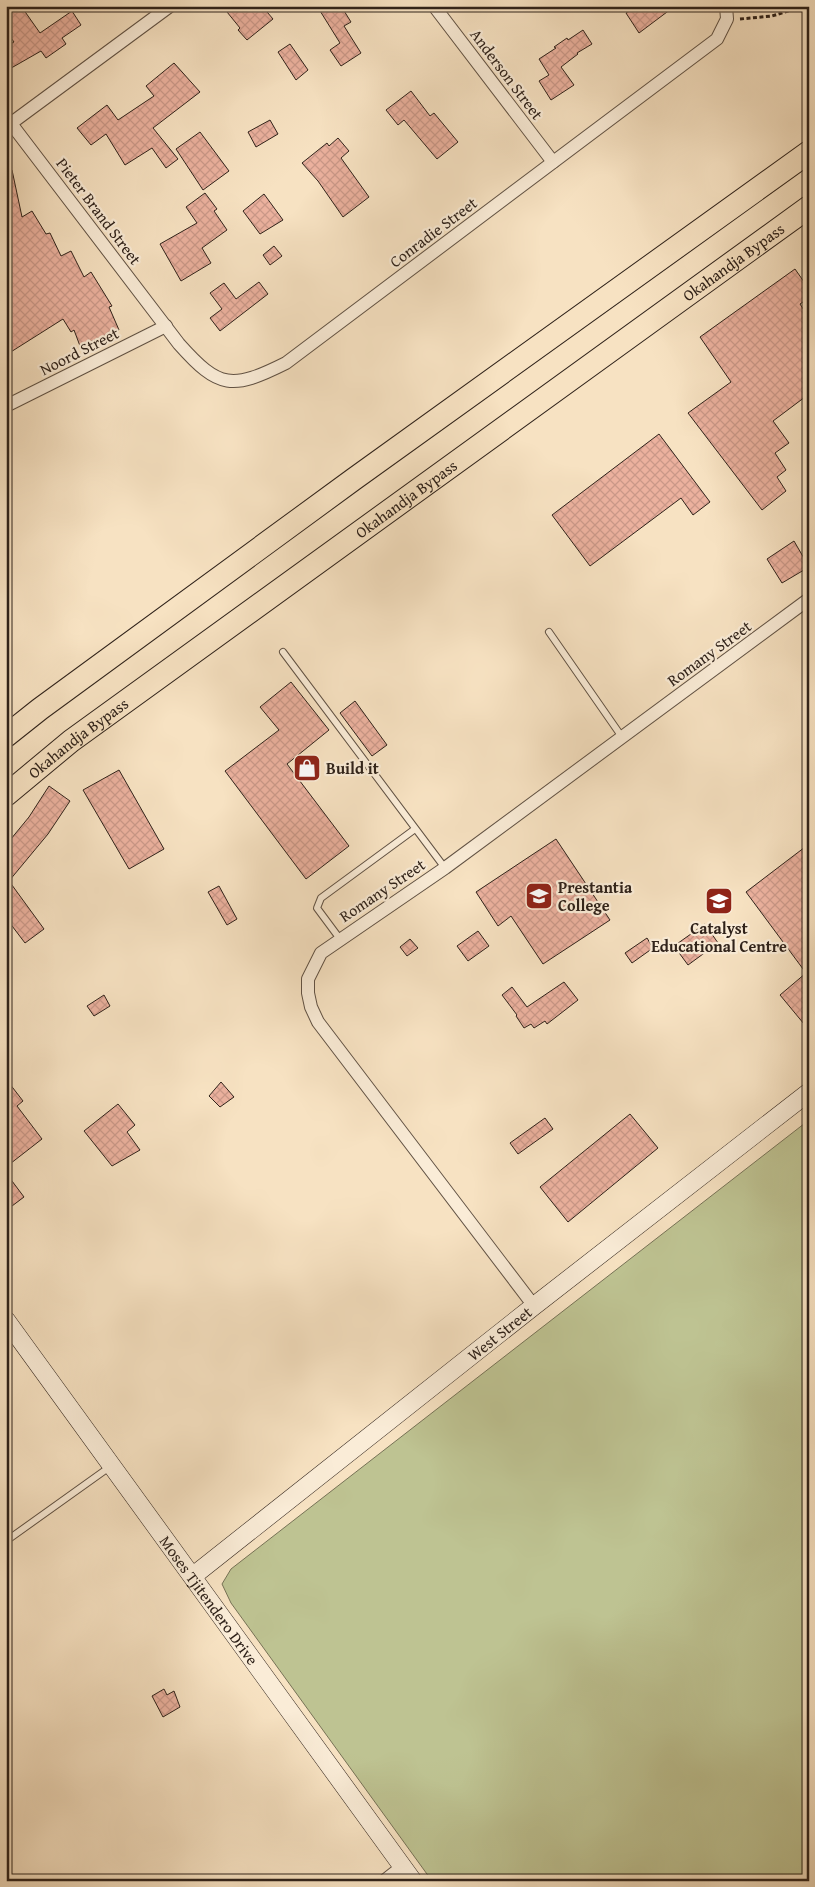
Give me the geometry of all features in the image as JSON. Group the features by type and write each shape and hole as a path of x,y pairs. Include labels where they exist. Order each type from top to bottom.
{"highway":[{"path":"6,736 40,708 346,485 809,152"},
{"name":"Okahandja Bypass","path":"6,795 71,741 809,207"}],"street":[{"path":"8,122 170,6"},
{"name":"Anderson Street","path":"434,6 553,162"},
{"path":"726,6 727,19"},
{"name":"Conradie Street","path":"166,326 198,365 214,376 228,381 247,381 286,364 717,39 727,19"},
{"name":"Pieter Brand Street","path":"8,122 166,326"},
{"name":"Noord Street","path":"6,406 166,326"},
{"name":"Romany Street","path":"534,1306 318,1022 311,1007 308,979 321,953 445,868 809,599"},
{"name":"West Street","path":"193,1576 534,1306 809,1092"},
{"name":"Moses Tjitendero Drive","path":"6,1320 413,1881"},
{"path":"384,1881 403,1866"}],"lane":[{"path":"550,632 622,737"},
{"path":"284,652 445,868"},
{"path":"340,939 317,908 321,898 415,829"},
{"path":"6,1541 112,1466"}],"path":[{"path":"727,19 772,16 804,6"}],"green space":[{"path":"809,1120 809,1881 432,1881 231,1603 222,1584 231,1569"}],"building":[{"path":"6,6 21,6 40,33 72,11 81,25 62,38 66,44 46,58 41,51 6,71 6,46 14,42 6,31"},
{"path":"234,6 262,6 273,19 247,40 238,30 240,28 227,12"},
{"path":"317,6 341,6 351,22 344,26 361,53 341,66 330,50 340,43"},
{"path":"636,6 675,6 639,33 626,13"},
{"path":"583,30 592,44 577,53 561,67 574,85 551,100 539,81 549,75 539,59 567,38 568,40"},
{"path":"290,44 308,70 296,80 278,52"},
{"path":"174,63 200,92 153,128 178,159 166,168 152,148 125,165 106,134 91,145 77,128 107,105 118,120 154,96 146,86"},
{"path":"411,91 430,116 434,113 458,142 437,159 404,120 398,125 386,110"},
{"path":"270,120 278,134 256,147 248,132"},
{"path":"200,132 229,171 203,190 176,149"},
{"path":"338,138 349,151 341,158 369,197 343,217 318,181 302,163 327,143 329,146"},
{"path":"12,170 22,217 32,211 46,234 50,233 61,256 71,251 84,277 91,272 112,306 109,307 119,330 80,346 74,330 71,332 63,319 6,355 6,171"},
{"path":"205,193 217,209 214,211 227,230 202,248 211,263 181,281 160,244 197,223 186,207"},
{"path":"264,194 283,220 260,234 243,211"},
{"path":"274,246 282,256 270,265 263,255"},
{"path":"795,269 809,289 809,298 800,304 809,318 809,394 773,421 789,443 775,453 786,470 777,477 786,491 762,510 688,413 731,382 700,337"},
{"path":"259,282 268,294 220,331 210,318 222,309 210,293 224,283 236,299"},
{"path":"659,434 710,502 693,515 681,498 590,566 552,515"},
{"path":"794,541 809,567 782,583 767,559"},
{"path":"291,682 329,730 287,764 349,846 306,879 225,771 279,730 260,707"},
{"path":"355,701 387,745 372,756 340,713"},
{"path":"119,770 164,849 129,869 83,790"},
{"path":"49,786 70,801 48,834 9,881 44,929 25,943 6,918 6,845 29,817"},
{"path":"556,839 610,920 543,964 511,916 498,926 476,892"},
{"path":"809,844 809,988 803,993 809,1000 809,1030 780,995 806,973 746,892"},
{"path":"219,886 237,919 227,925 208,892"},
{"path":"705,924 718,943 688,965 674,946"},
{"path":"478,931 489,946 468,961 457,946"},
{"path":"647,938 653,948 632,963 625,953"},
{"path":"410,939 418,948 407,956 400,947"},
{"path":"564,982 578,1000 547,1024 545,1021 534,1028 531,1024 524,1028 502,995 512,987 527,1007"},
{"path":"104,995 110,1006 94,1016 87,1006"},
{"path":"6,1079 23,1101 17,1106 42,1139 6,1167"},
{"path":"221,1082 234,1097 220,1107 209,1096"},
{"path":"118,1104 135,1125 127,1132 140,1150 112,1166 84,1131"},
{"path":"630,1114 658,1148 568,1222 540,1187"},
{"path":"545,1118 553,1129 518,1154 510,1143"},
{"path":"6,1173 24,1197 12,1206 6,1198"},
{"path":"164,1689 167,1695 174,1691 180,1707 163,1717 152,1696"}],"place":[{"name":"Build it","path":"307,768"},
{"name":"Prestantia College","path":"539,896"},
{"name":"Catalyst Educational Centre","path":"719,901"}]}
